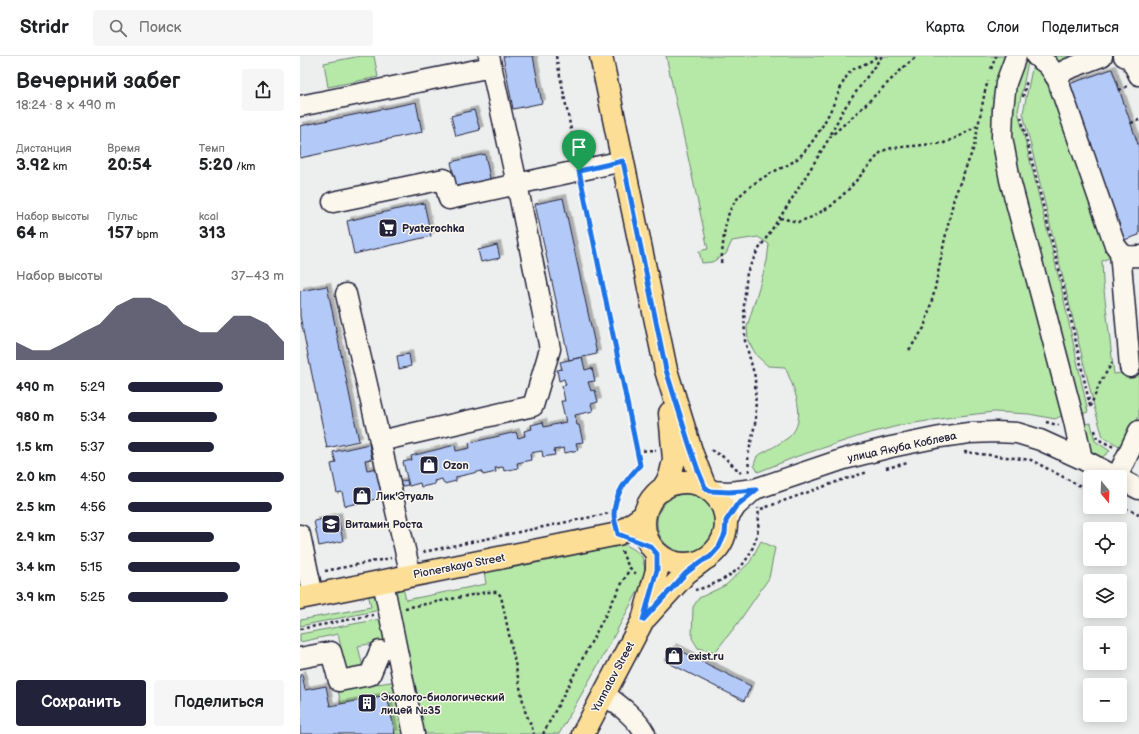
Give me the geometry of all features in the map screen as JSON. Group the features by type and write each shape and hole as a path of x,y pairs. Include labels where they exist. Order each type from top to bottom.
{"main road":[{"path":"601,56 666,370 692,454 707,489"},
{"path":"662,490 670,477 674,460 666,370"},
{"path":"620,543 654,550 671,562 684,565 702,561 710,557 719,547 725,534 726,521 723,507 716,496 707,489 692,482 678,482 665,487 654,495 647,507 644,520 644,533 654,550"},
{"name":"Pionerskaya Street","path":"307,597 411,576 620,543 645,515"},
{"name":"Yunnatov Street","path":"583,734 643,620 657,570 654,550"},
{"name":"Yunnatov Street","path":"643,620 686,573 702,561"}],"street":[{"path":"1016,56 1006,83 1002,137 1010,180 1074,421 1082,459"},
{"path":"1055,76 1102,56"},
{"path":"1124,56 1131,59 1139,75"},
{"path":"300,106 490,62 517,184 550,349 533,406 380,441"},
{"path":"1032,65 1048,65 1055,76 1115,245 1126,257 1139,256"},
{"path":"333,202 444,179 449,199 623,161"},
{"path":"1120,252 1121,365"},
{"path":"346,294 411,576"},
{"path":"1120,470 1139,431"},
{"name":"улица Якуба Коблева","path":"707,489 729,492 752,481 898,446 940,437 969,433 1017,433 1040,440 1103,470"},
{"name":"улица Якуба Коблева","path":"726,521 752,481"},
{"path":"1127,483 1139,489"},
{"path":"300,535 309,574 307,597"},
{"path":"383,582 414,734"},
{"path":"300,658 331,652 339,681 370,675 380,652"},
{"path":"604,694 641,726 645,734"}],"path":[{"path":"556,56 640,465 620,490 616,503 614,517 620,543"},
{"path":"721,263 726,223 730,210 737,199 755,183 773,172 791,164 803,153 827,118 849,72 877,56"},
{"path":"752,481 748,456 756,419 755,377 745,341 744,304 747,272 757,252 830,137 843,110 882,56"},
{"path":"830,137 917,56"},
{"path":"909,350 924,328 934,293 954,198 974,147 985,91 996,56"},
{"path":"1022,104 1032,65"},
{"path":"1020,112 1068,306 1091,412"},
{"path":"1131,123 1139,120"},
{"path":"780,218 798,222 812,217 831,206 848,190 882,151 892,148 944,143 960,136 978,124"},
{"path":"1090,408 1100,383 1121,365"},
{"path":"1094,424 1097,438 1128,455"},
{"path":"962,452 1031,460 1083,487"},
{"path":"882,469 911,462"},
{"path":"689,592 718,582 732,574 743,564 752,549 757,534 759,521 758,510 842,480 875,470"},
{"path":"1127,509 1139,514"},
{"path":"309,574 614,512"},
{"path":"542,734 630,568"},
{"path":"487,592 497,592 501,596 524,711 534,734"}],"green space":[{"path":"361,56 374,56 378,77 328,87 324,63"},
{"path":"666,56 1006,56 995,94 993,121 995,148 1063,415 1055,419 1029,414 994,412 902,425 866,434 798,456 758,472 754,465 757,456 778,445 789,437 795,430 799,412 798,402 785,367 768,366 757,356 748,341 747,327 767,261 769,244 758,237 732,241 726,254 712,262 702,263 699,251 708,249"},
{"path":"1047,56 1069,56 1069,58 1063,66"},
{"path":"1028,62 1018,111 1062,291 1088,412 1077,416 1010,140 1014,84 1023,63"},
{"path":"1033,64 1048,73 1111,257 1102,261 1103,282 1114,374 1139,371 1139,416 1123,448 1103,437 1095,410 1023,113"},
{"path":"1091,423 1095,441 1110,451 1100,459 1091,451 1080,425"},
{"path":"680,494 692,494 707,502 715,517 715,529 707,544 692,552 680,552 665,544 657,529 657,517 665,502"},
{"path":"761,541 775,548 769,578 738,623 715,652 698,648 692,638 693,607 699,598 726,585 750,562"},
{"path":"614,545 626,545 635,550 642,557 646,573 607,649 559,734 419,734 394,594 403,588 406,600 486,584 484,571"},
{"path":"368,593 379,599 385,609 300,626 300,620 371,607"},
{"path":"386,618 390,640 358,646 364,672 347,675 338,634 300,642 300,634"},
{"path":"368,680 370,685 398,681 410,734 395,734 387,695 341,704 337,686"}],"building":[{"path":"503,56 533,56 542,103 513,109"},
{"path":"1112,69 1139,147 1139,235 1124,240 1069,84"},
{"path":"416,102 422,132 300,158 300,126"},
{"path":"474,110 480,130 456,136 451,116"},
{"path":"485,154 491,183 457,191 451,162"},
{"path":"563,198 597,354 569,360 535,204"},
{"path":"424,203 431,236 354,254 347,221"},
{"path":"497,245 500,258 481,262 478,250"},
{"path":"327,286 359,441 327,448 300,316 300,291"},
{"path":"409,354 411,366 399,369 397,356"},
{"path":"582,357 585,370 592,368 595,381 588,382 591,391 595,390 598,402 591,404 593,411 575,415 583,442 576,443 578,450 565,453 564,448 554,450 555,455 543,457 542,451 530,453 531,460 517,463 518,468 504,471 503,467 495,468 496,472 483,475 482,471 456,477 456,481 444,484 442,479 434,481 435,484 421,487 420,483 409,486 403,462 412,460 411,456 455,445 456,451 470,448 469,443 516,432 518,438 525,436 524,431 532,429 531,425 543,422 544,427 566,422 561,401 565,401 562,386 566,385 564,379 559,381 557,370 562,369 560,362"},
{"path":"369,444 372,459 365,460 367,470 378,468 382,486 407,480 408,485 383,490 385,497 345,506 342,492 337,493 331,464 336,463 333,452"},
{"path":"338,516 343,541 319,546 314,521"},
{"path":"673,647 751,686 744,701 665,661"},
{"name":"Эколого-биологический лицей №35","path":"302,674 305,690 326,686 330,706 387,695 395,734 300,734 300,675"}],"place":[{"name":"Pyaterochka","path":"388,228"},
{"name":"Ozon","path":"429,465"},
{"name":"Лик'Этуаль","path":"362,496"},
{"name":"Витамин Роста","path":"331,524"},
{"name":"exist.ru","path":"674,656"},
{"name":"Эколого-биологический лицей №35","path":"367,703"}],"route":[{"path":"623,161 666,370 698,470 705,487 710,491 729,492 756,490 736,506 726,521 725,534 719,547 710,557 686,573 643,620 657,570 657,554 650,546 618,534 614,517 620,490 640,465 579,171 623,161"}]}
